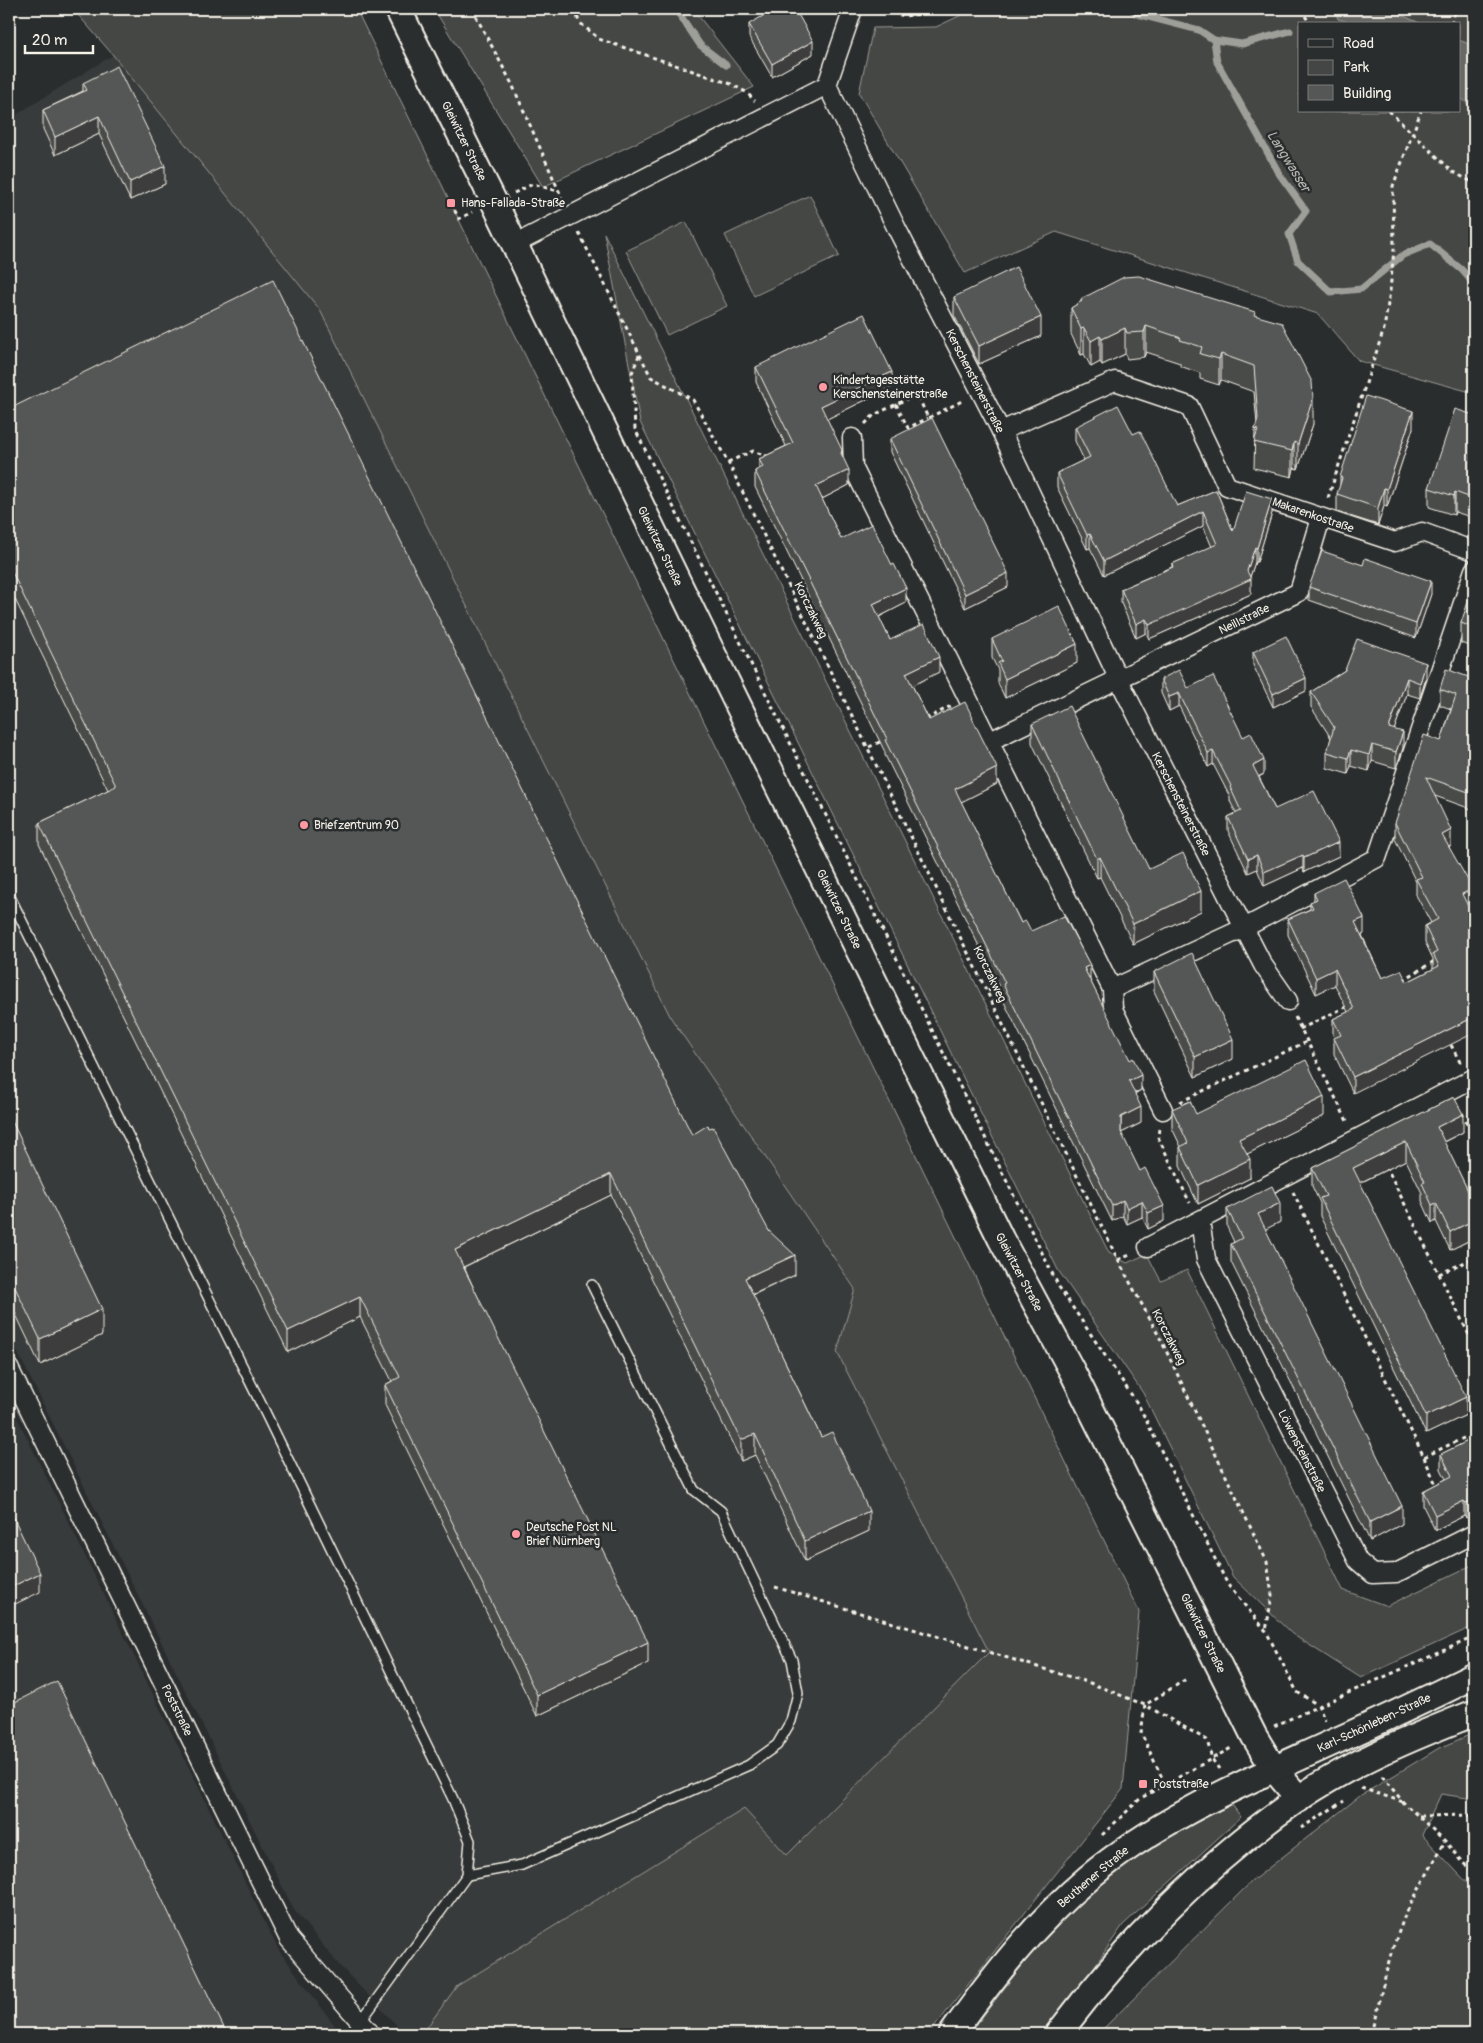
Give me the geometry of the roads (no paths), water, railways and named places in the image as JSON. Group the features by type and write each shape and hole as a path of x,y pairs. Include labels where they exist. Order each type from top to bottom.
{"main road":[{"name":"Gleiwitzer Straße","path":"398,9 515,244 711,651 997,1230 1072,1371 1246,1721 1274,1769 1299,1798"},
{"name":"Karl-Schönleben-Straße","path":"1274,1769 1474,1676"},
{"path":"1058,2034 1104,1977 1172,1906 1230,1852 1299,1798 1358,1764 1420,1734 1474,1713"},
{"name":"Beuthener Straße","path":"952,2034 1001,1968 1030,1935 1088,1878 1158,1828 1234,1787 1274,1769"}],"street":[{"path":"515,244 827,85 853,9"},
{"name":"Kerschensteinerstraße","path":"827,85 897,229 982,392 1119,680 1263,965 1288,1001"},
{"name":"Makarenkostraße","path":"1001,431 1115,381 1189,406 1227,486 1395,542 1422,532 1474,551"},
{"path":"852,438 853,467 1112,989 1113,1008 1163,1110"},
{"name":"Neillstraße","path":"1119,680 1299,592 1321,518"},
{"path":"1112,989 1244,928 1377,858 1474,570"},
{"path":"990,741 1119,680"},
{"path":"1148,1247 1474,1078"},
{"name":"Löwensteinstraße","path":"1200,1221 1206,1259 1358,1561 1373,1574 1396,1572 1474,1534"},
{"name":"Poststraße","path":"9,1368 289,1939 366,2028"}],"lane":[{"path":"9,895 267,1417 453,1799 470,1841 467,1875 366,2028"},
{"path":"467,1875 522,1865 749,1765 777,1745 791,1721 798,1693 792,1660 721,1511 694,1490 592,1285"}],"waterway":[{"name":"Langwasser","path":"676,9 700,45 726,65"},
{"name":"Langwasser","path":"1132,9 1137,14 1199,30 1214,40 1242,44 1290,31"},
{"name":"Langwasser","path":"1214,40 1217,62 1280,175 1306,211 1289,234 1298,261 1331,292 1361,289 1403,255 1430,244 1462,270 1474,284"}],"place":[{"name":"Hans-Fallada-Straße","path":"451,203"},
{"name":"Kindertagesstätte Kerschensteinerstraße","path":"823,387"},
{"name":"Briefzentrum 90","path":"304,825"},
{"name":"Deutsche Post NL Brief Nürnberg","path":"516,1534"},
{"name":"Poststraße","path":"1143,1784"}]}
